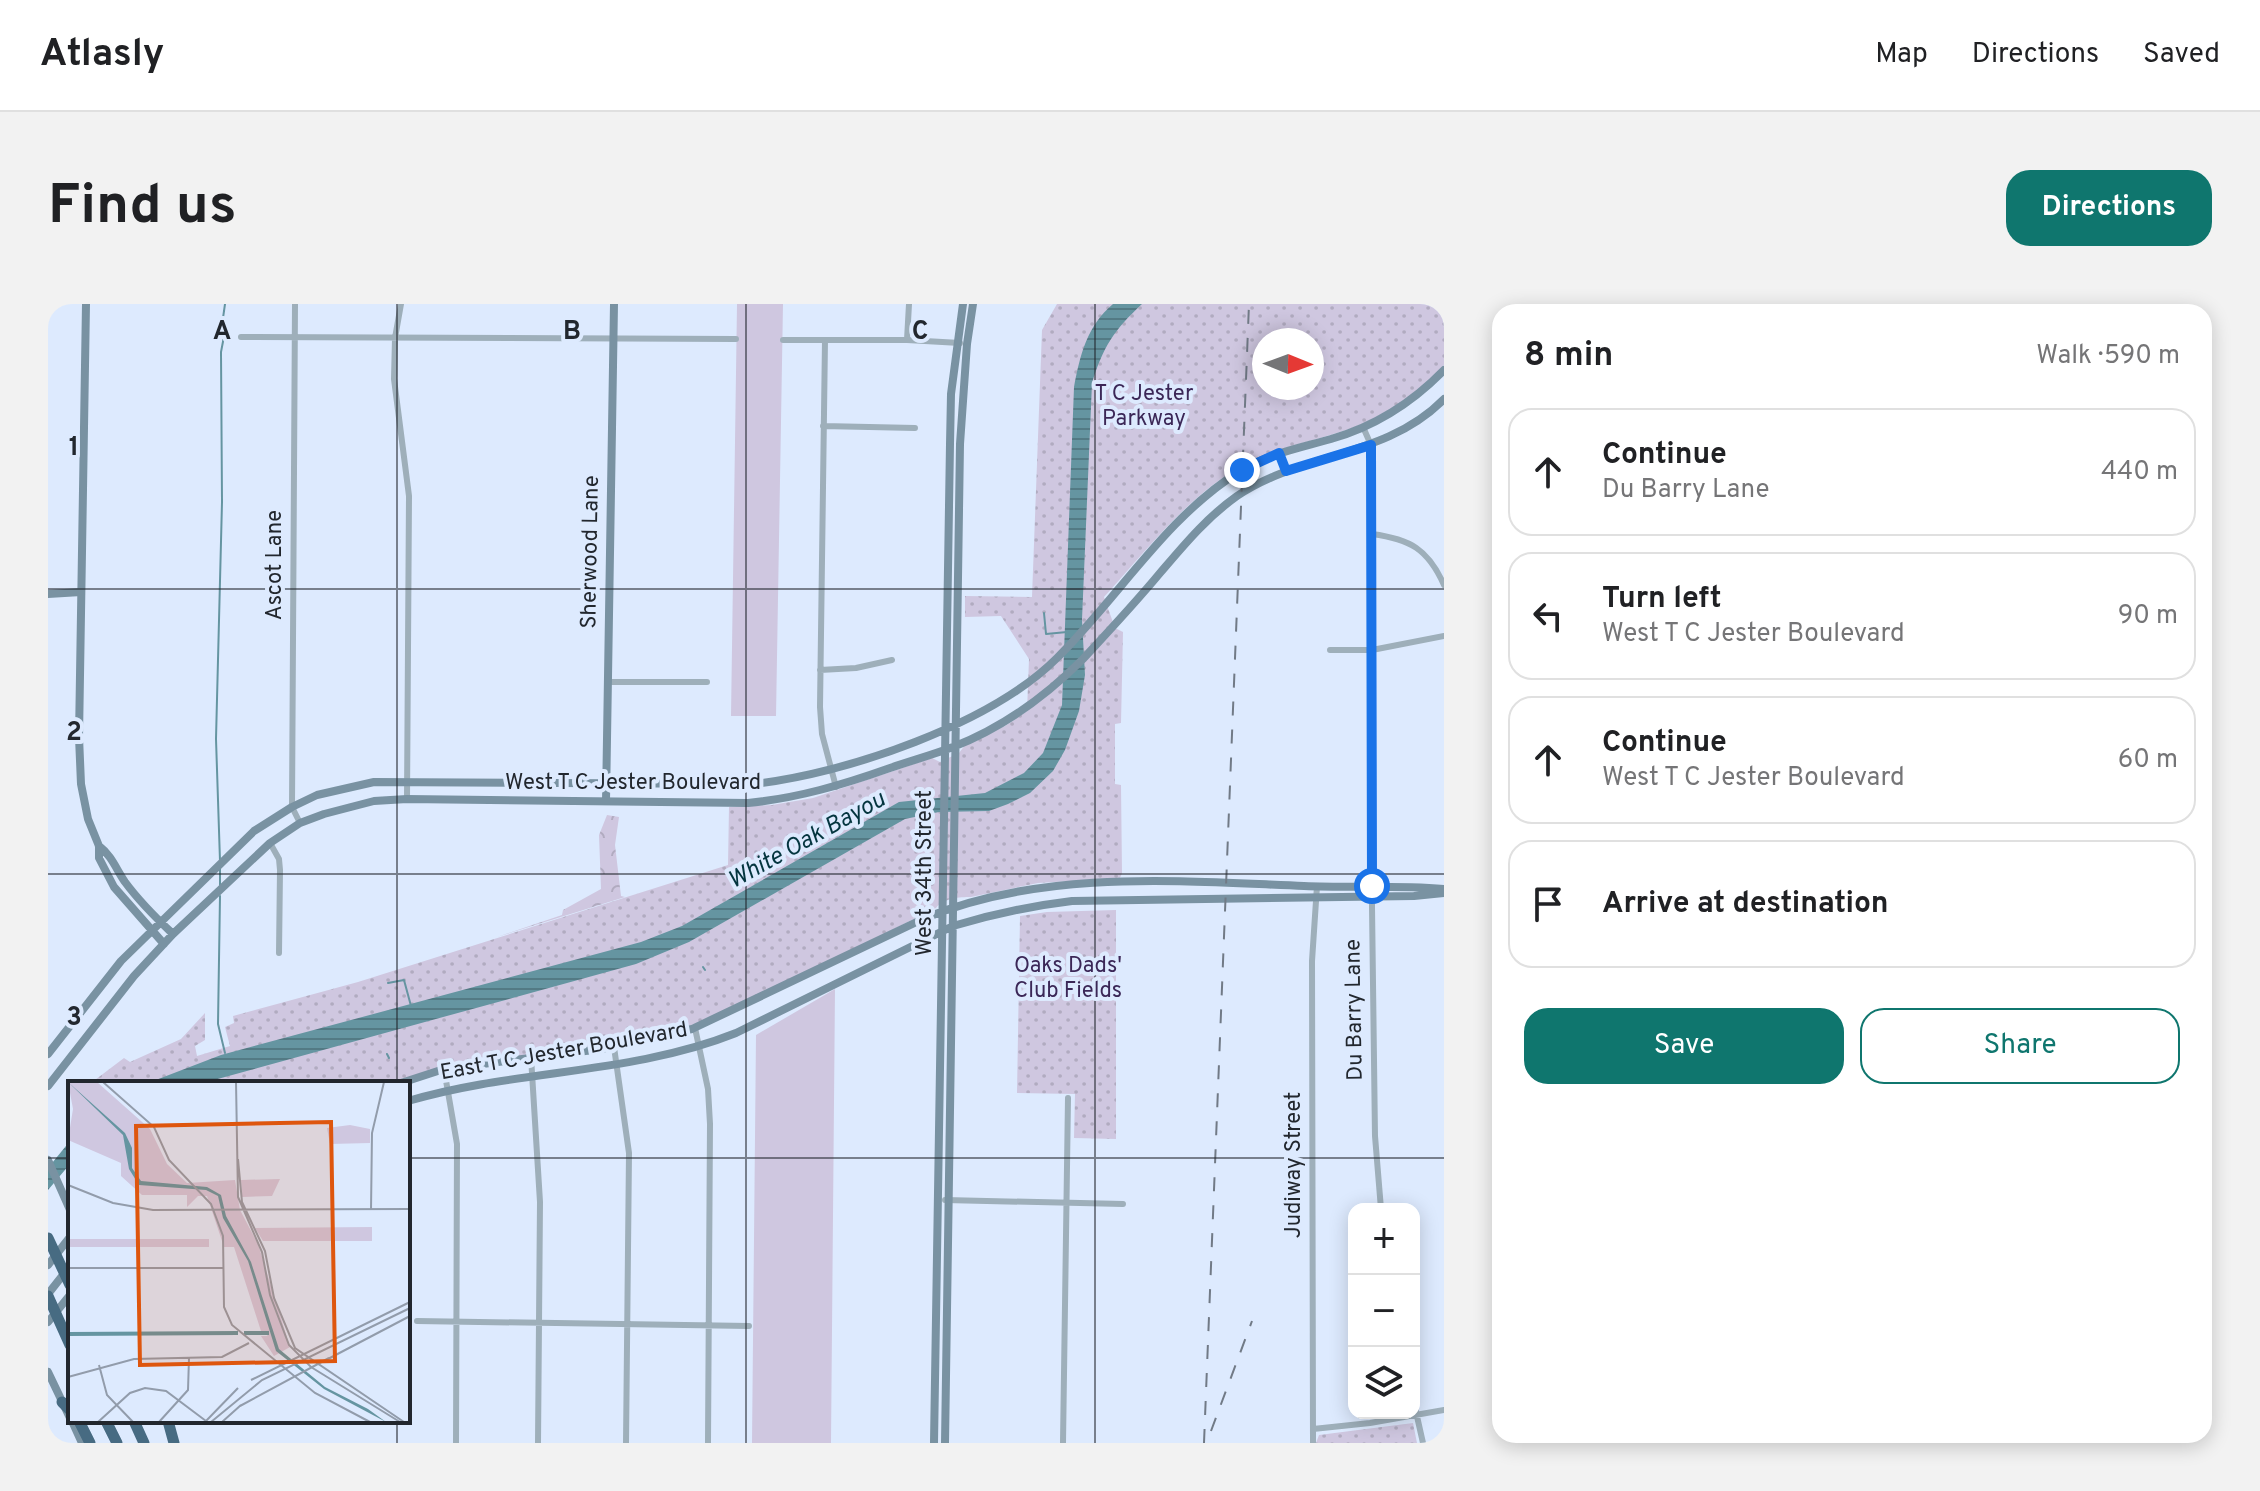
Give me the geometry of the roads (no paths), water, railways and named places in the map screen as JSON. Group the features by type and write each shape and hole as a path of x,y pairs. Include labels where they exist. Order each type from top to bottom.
{"highway":[{"path":"48,1238 68,1281"},
{"path":"48,1295 68,1340"},
{"path":"80,1423 90,1443"},
{"path":"107,1423 117,1443"},
{"path":"135,1423 144,1443"},
{"path":"169,1423 177,1443"}],"main road":[{"path":"86,304 79,764 88,819 99,846 99,858 114,887 164,944"},
{"name":"Sherwood Lane","path":"606,801 614,304"},
{"name":"West 34th Street","path":"945,1443 953,906 944,728 950,444 956,342 963,304"},
{"name":"West 34th Street","path":"934,1443 943,910 955,772 961,430 973,304"},
{"name":"West T C Jester Boulevard","path":"48,1054 113,970 151,931 254,831 292,807 344,787 406,781 753,784 786,780 831,770 955,724 988,709 1029,683 1057,658 1194,505 1217,487 1242,470 1279,453 1363,427 1405,406 1444,370"},
{"name":"West T C Jester Boulevard","path":"48,1086 96,1022 173,934 270,843 300,823 374,801 407,799 748,803 790,799 836,787 955,746 1016,714 1053,686 1099,640 1179,549 1213,515 1241,494 1286,471 1371,445 1417,421 1444,399"},
{"path":"1279,453 1286,471"},
{"path":"1166,535 1179,549"},
{"path":"48,594 81,592"},
{"path":"1029,683 1039,696"},
{"path":"99,846 108,853 123,880 173,934"},
{"path":"1072,901 1071,884 1126,881 1372,886 1444,891"},
{"path":"1189,901 1190,883"},
{"name":"East T C Jester Boulevard","path":"407,1081 444,1069 614,1047 695,1028 953,906 1017,891 1071,884"},
{"name":"East T C Jester Boulevard","path":"410,1100 448,1090 617,1065 701,1047 736,1033 953,926 990,914 1072,901 1372,897 1444,891"},
{"path":"816,971 823,989"},
{"path":"81,1010 96,1022"},
{"path":"941,1043 952,1043"},
{"path":"48,1160 68,1205"},
{"path":"48,1265 68,1240"},
{"path":"48,1295 68,1269"},
{"path":"936,1288 948,1288"},
{"path":"48,1322 68,1297"},
{"path":"48,1372 66,1406"},
{"path":"935,1373 946,1373"},
{"path":"73,1423 82,1443"}],"street":[{"name":"Ascot Lane","path":"295,304 292,807 300,823"},
{"path":"401,304 395,338 396,407 409,496 407,799"},
{"path":"907,340 909,304"},
{"path":"241,337 736,339"},
{"path":"783,340 907,340 967,344"},
{"path":"825,340 820,670 822,734 836,787"},
{"path":"823,426 915,428"},
{"name":"Du Barry Lane","path":"1363,427 1371,445 1372,897 1375,1136 1381,1203"},
{"path":"1372,534 1405,541 1420,549 1435,564 1444,585"},
{"path":"1330,650 1372,650 1444,636"},
{"path":"820,670 856,668 892,660"},
{"path":"607,682 707,682"},
{"path":"270,843 279,859 280,870 279,953"},
{"name":"Judiway Street","path":"1313,1443 1312,961 1317,886"},
{"path":"695,1028 701,1047 710,1124 708,1443"},
{"path":"614,1047 629,1153 626,1443"},
{"path":"531,1057 540,1202 538,1443"},
{"path":"444,1069 457,1144 456,1443"},
{"path":"1063,1443 1068,1098"},
{"path":"937,1200 1123,1204"},
{"path":"417,1321 749,1326"},
{"path":"1420,1414 1444,1410"},
{"path":"1313,1429 1387,1419"},
{"path":"1418,1419 1423,1443"}],"waterway":[{"path":"220,861 216,739 222,502 221,352 226,326 223,318 225,304"},
{"path":"1044,613 1046,634 1067,632"},
{"path":"220,868 220,885"},
{"path":"220,896 218,1024 225,1053"},
{"path":"388,983 404,980 411,1006"},
{"path":"387,1054 389,1058"}],"railway":[{"path":"1204,1443 1249,304"},
{"path":"1211,1431 1252,1321"}],"park label":[{"name":"T C Jester Parkway","path":"1144,406"},
{"name":"Oaks Dads' Club Fields","path":"1068,978"}],"water label":[{"name":"White Oak Bayou","path":"807,841"}]}
